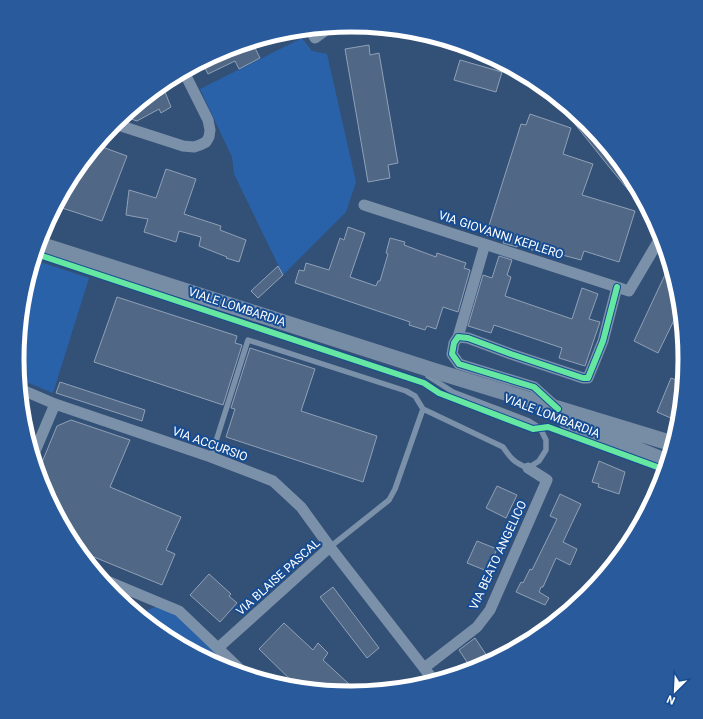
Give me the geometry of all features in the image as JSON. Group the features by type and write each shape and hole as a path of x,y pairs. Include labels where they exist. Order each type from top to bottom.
{"main road":[{"name":"VIALE LOMBARDIA","path":"44,246 436,371 668,442"},
{"name":"VIALE LOMBARDIA","path":"436,371 663,460"}],"street":[{"path":"122,126 183,146 194,147 206,142 209,137 210,130 208,120 186,77"},
{"name":"VIA GIOVANNI KEPLERO","path":"364,205 629,290 657,243"},
{"path":"485,244 458,337 454,343 452,354 459,364 534,387 558,409"},
{"path":"458,337 468,338 545,366 583,378 588,378 603,341 617,287"},
{"name":"VIA ACCURSIO","path":"26,392 55,404 210,457 273,481 301,507 330,547"},
{"path":"36,448 55,404"},
{"name":"VIA BEATO ANGELICO","path":"424,668 477,627 490,610 547,480 528,468"},
{"name":"VIA BLAISE PASCAL","path":"218,648 330,547 424,668"},
{"path":"113,583 179,611 237,666"},
{"path":"424,668 431,677"}],"lane":[{"path":"210,457 248,340 406,391 415,396 423,409 503,447 517,464 528,468 539,461 546,450 546,440 540,428 529,421 453,392 406,361"},
{"path":"330,547 389,500 395,489 423,409"}],"shaded area":[{"path":"302,38 312,51 327,54 356,182 346,212 283,275 234,174 232,157 200,89"},
{"path":"39,262 89,278 53,393 25,381 24,360 27,317 30,296"},
{"path":"158,606 177,616 225,661 188,643 170,632 143,612"}],"building":[{"path":"369,45 370,55 379,53 398,163 388,165 390,178 368,182 345,49"},
{"path":"254,47 260,58 239,69 235,61 208,74 205,67 246,49"},
{"path":"460,60 502,72 496,92 454,80"},
{"path":"165,91 171,107 161,113 159,109 137,121 130,119"},
{"path":"564,111 583,128 611,160 638,201"},
{"path":"530,114 571,128 563,154 593,164 582,195 635,211 619,262 584,251 581,260 555,253 554,257 517,245 517,247 503,243 504,241 486,235 521,124 526,125"},
{"path":"103,147 127,156 102,221 62,208 79,178"},
{"path":"166,169 196,179 184,214 221,226 220,230 246,240 239,262 199,246 201,237 179,231 176,242 144,232 148,219 126,215 129,190 156,198"},
{"path":"348,227 365,233 350,277 376,286 378,281 380,281 388,254 386,253 390,238 405,242 404,245 436,257 437,253 466,263 464,268 470,270 458,312 443,307 436,329 427,326 425,330 409,325 410,322 295,283 299,270 304,271 306,263 329,270 340,238 344,240"},
{"path":"499,256 512,260 507,275 511,277 505,296 572,319 582,288 598,294 589,319 600,322 585,366 559,358 562,348 494,325 491,333 468,326 483,275 492,278"},
{"path":"278,266 283,275 258,298 251,291"},
{"path":"667,271 676,316 658,353 634,341"},
{"path":"117,297 237,336 235,343 242,345 223,405 94,362"},
{"path":"250,348 315,369 301,411 377,436 363,482 226,437 235,409 231,408"},
{"path":"671,378 678,381 673,419 657,412"},
{"path":"60,382 145,410 142,421 56,393"},
{"path":"71,420 130,440 110,487 181,517 166,550 175,554 162,585 89,555 79,541 58,504 41,465 57,426"},
{"path":"599,461 625,472 619,494 598,487 599,484 592,482"},
{"path":"497,486 517,495 506,518 486,508"},
{"path":"560,494 581,504 563,542 577,549 570,565 556,558 543,587 541,587 539,592 549,598 545,605 516,592 521,582 523,583 530,569 532,570 557,519 550,516"},
{"path":"477,541 497,549 487,571 467,563"},
{"path":"209,574 231,594 229,596 237,603 220,622 190,595"},
{"path":"333,587 379,648 367,658 320,597"},
{"path":"284,623 313,650 318,643 328,653 323,660 350,685 348,687 330,686 292,682 259,649"},
{"path":"475,638 488,657 469,665 459,650"}],"cycle path":[{"path":"41,256 424,383 439,393 533,429 548,427 661,469"},
{"path":"558,409 534,387 459,364 452,354 454,343 458,337 468,338 511,354 583,378 588,378 603,341 617,287"}]}
